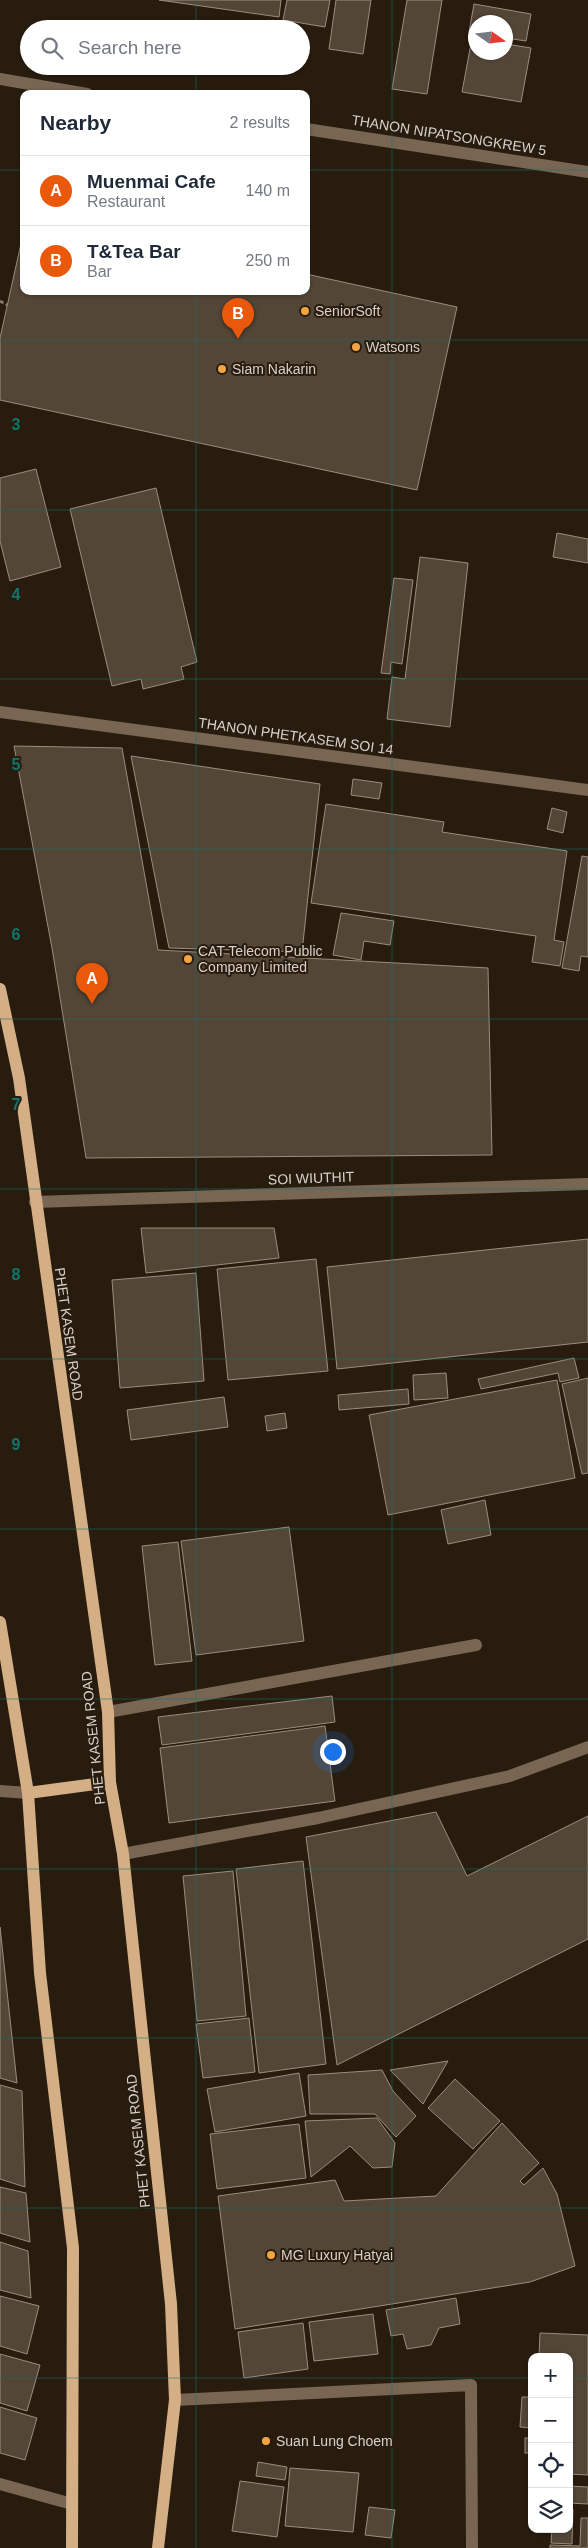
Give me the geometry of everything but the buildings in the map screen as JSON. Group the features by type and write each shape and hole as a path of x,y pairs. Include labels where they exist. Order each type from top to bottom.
{"main road":[{"name":"PHET KASEM ROAD","path":"0,989 19,1078 108,1712 110,1782 123,1854 171,2304 175,2400 158,2548"},
{"path":"0,1622 28,1793 40,1973 72,2248 72,2548"},
{"path":"28,1793 110,1782"}],"street":[{"path":"0,79 64,90"},
{"name":"THANON NIPATSONGKREW 5","path":"310,130 588,172"},
{"name":"THANON PHETKASEM SOI 14","path":"0,712 588,790"},
{"name":"SOI WIUTHIT","path":"35,1202 588,1184"},
{"path":"108,1712 476,1645"},
{"path":"123,1854 318,1818 510,1776 588,1747"},
{"path":"0,1791 28,1793"},
{"path":"175,2400 471,2385 472,2548"},
{"path":"0,2484 72,2504"}],"path":[{"path":"0,301 7,305"}],"place":[{"name":"SeniorSoft","path":"305,311"},
{"name":"T&Tea Bar","path":"238,339"},
{"name":"Watsons","path":"356,347"},
{"name":"Siam Nakarin","path":"222,369"},
{"name":"CAT Telecom Public Company Limited","path":"188,959"},
{"name":"Muenmai Cafe","path":"92,1004"},
{"name":"MG Luxury Hatyai","path":"271,2255"},
{"name":"Suan Lung Choem","path":"266,2441"}]}
